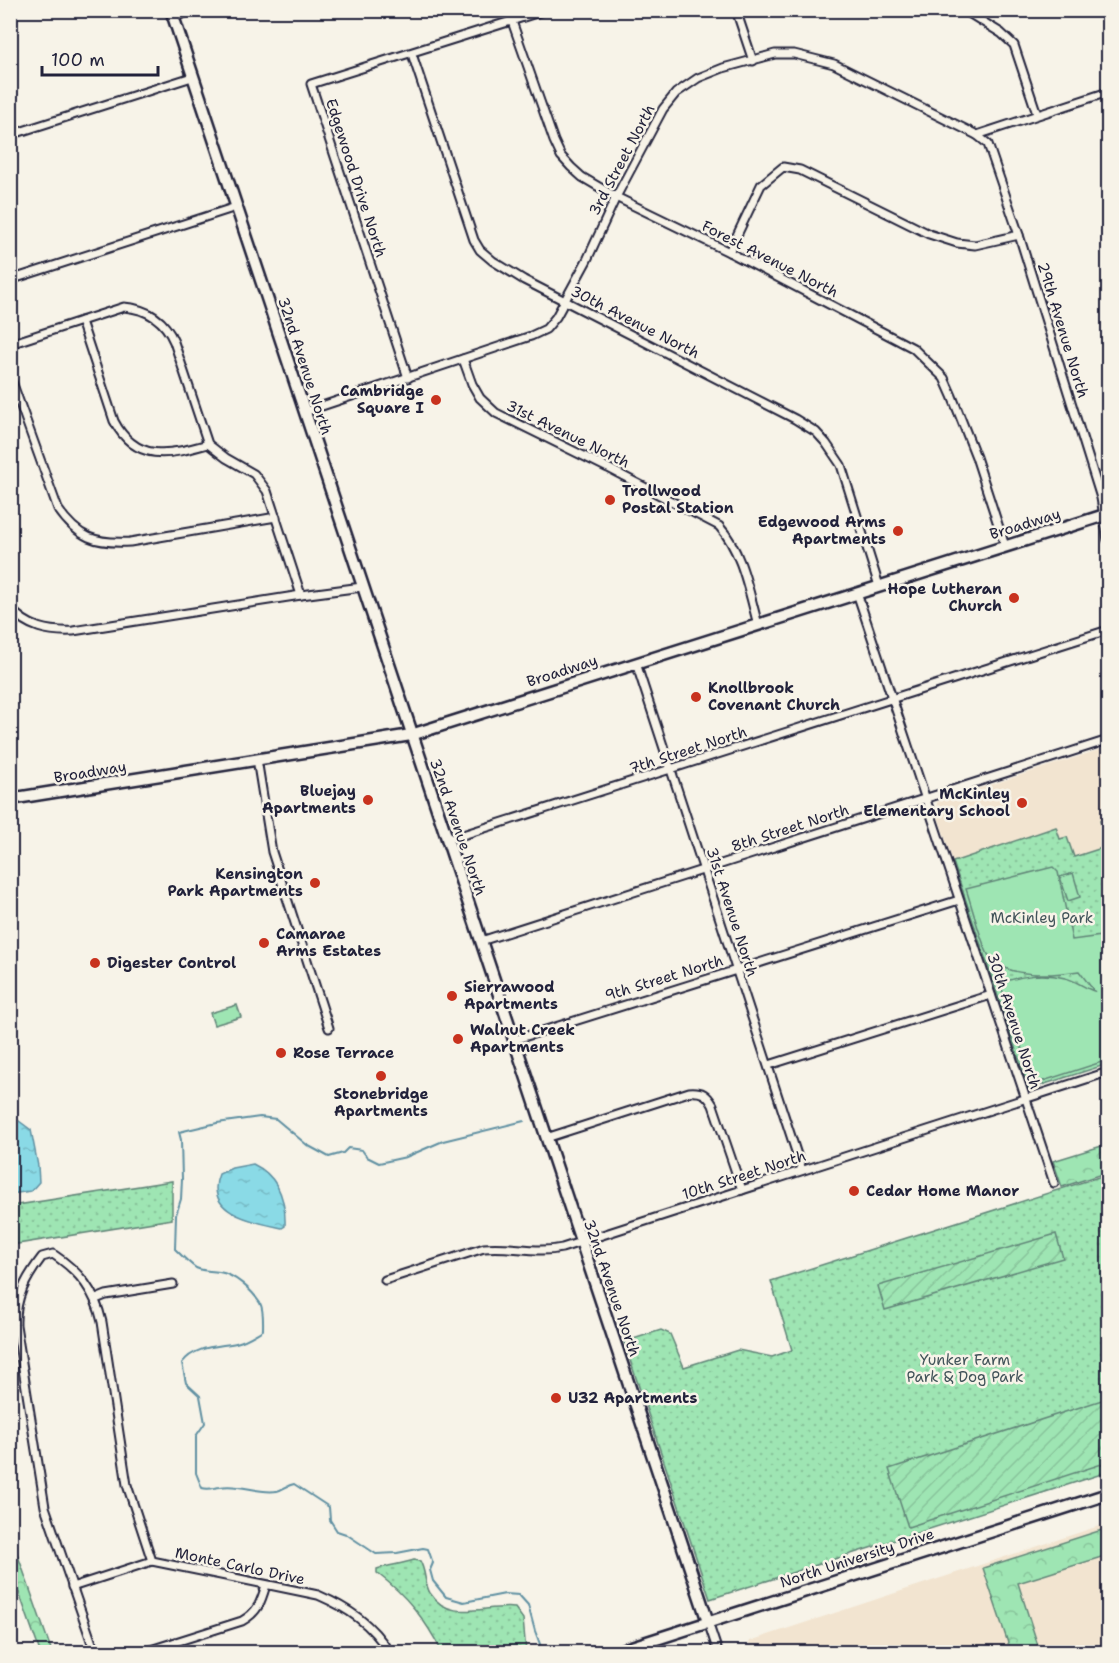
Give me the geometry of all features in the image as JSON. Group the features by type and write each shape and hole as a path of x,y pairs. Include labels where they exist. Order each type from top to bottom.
{"street":[{"path":"172,14 195,10"},
{"name":"Forest Avenue North","path":"508,10 561,156 582,177 616,197 729,252 913,348 944,378 976,457 1005,546"},
{"name":"Edgewood Drive North","path":"408,378 311,84 546,10"},
{"path":"736,10 753,61"},
{"path":"964,10 1001,33 1014,45 1037,114"},
{"name":"32nd Avenue North","path":"172,14 718,1653"},
{"name":"30th Avenue North","path":"412,54 467,222 480,250 516,275 816,432 841,465 879,586"},
{"name":"3rd Street North","path":"304,412 546,329 556,317 587,260 616,197 663,109 676,93 698,78 723,68 775,54 794,54 834,64 977,135"},
{"path":"10,135 192,77"},
{"path":"977,135 1108,92"},
{"name":"29th Avenue North","path":"977,135 988,144 1019,235 1106,515 1108,540"},
{"path":"729,252 761,185 783,167 800,170 929,234 957,243 975,245 1019,235"},
{"path":"10,280 236,207"},
{"path":"10,344 124,307 137,308 149,313 169,330 208,444 226,458 254,474 267,491 301,595"},
{"path":"81,321 114,421 122,436 133,445 149,452 181,451 208,444"},
{"name":"31st Avenue North","path":"463,359 480,398 496,414 608,468 719,526 729,537 758,625"},
{"path":"10,376 58,509 67,522 88,539 113,543 130,542 276,516"},
{"name":"Broadway","path":"10,799 411,735 1106,515"},
{"path":"10,608 27,623 41,629 73,631 362,587"},
{"name":"30th Avenue North","path":"857,593 1054,1184"},
{"name":"7th Street North","path":"447,840 1108,630"},
{"name":"31st Avenue North","path":"636,663 802,1170"},
{"name":"8th Street North","path":"481,941 1108,740"},
{"path":"257,759 276,866 329,1028"},
{"name":"9th Street North","path":"513,1040 959,900"},
{"path":"769,1065 991,995"},
{"name":"10th Street North","path":"386,1280 484,1248 549,1251 1108,1072"},
{"path":"546,1138 689,1092 700,1092 708,1096 713,1106 742,1190"},
{"path":"95,1653 45,1507 13,1312 32,1271 42,1257 53,1254 75,1270 96,1299 106,1295 173,1284"},
{"name":"Monte Carlo Drive","path":"96,1299 102,1322 127,1485 152,1561 318,1595 338,1603 366,1623 389,1653"},
{"name":"North University Drive","path":"616,1653 1108,1494"},
{"path":"72,1587 152,1561"},
{"path":"144,1653 242,1621 258,1608 266,1585"}],"shaded area":[{"name":"McKinley Elementary School","path":"1108,747 1108,818 1100,822 1108,846 1074,857 1067,837 1060,839 1055,827 953,862 936,810 937,802"},
{"path":"1108,1523 1108,1652 745,1652 750,1641"}],"green space":[{"path":"1108,818 1108,846 1100,821"},
{"name":"McKinley Park","path":"1056,827 1060,839 1067,837 1074,857 1108,846 1108,1064 1029,1089 953,862"},
{"name":"McKinley Park","path":"1053,867 1058,872 1072,940 1101,936 1101,930 1108,929 1108,1060 1037,1083 1032,1079 1000,983 1024,977 1048,975 1069,979 1094,991 1079,971 1031,974 1007,969 997,963 986,951 966,889"},
{"path":"1073,873 1080,897 1068,901 1060,877"},
{"path":"237,1005 241,1017 214,1025 210,1013"},
{"path":"1108,1144 1108,1172 1062,1187 1053,1161"},
{"name":"Yunker Farm Park & Dog Park","path":"1108,1174 1108,1472 710,1599 624,1342 661,1330 670,1334 684,1367 738,1350 772,1357 792,1350 771,1281"},
{"path":"172,1181 172,1219 11,1245 11,1206"},
{"path":"1056,1234 1063,1258 885,1310 878,1286"},
{"path":"1108,1398 1108,1462 908,1527 889,1469"},
{"path":"1108,1528 1108,1555 1018,1583 1040,1652 1011,1652 983,1568"},
{"path":"11,1536 52,1652 40,1652 11,1570"},
{"path":"414,1560 420,1561 422,1565 430,1593 448,1608 469,1611 515,1608 523,1619 526,1652 442,1652 414,1609 377,1573 377,1569"}],"water":[{"path":"11,1115 31,1130 39,1182 31,1191 11,1194"},
{"path":"253,1164 269,1175 279,1190 285,1216 285,1226 282,1228 234,1214 218,1198 216,1188 219,1174 232,1168"}],"waterway":[{"path":"524,1121 443,1141 406,1157 379,1163 367,1157 362,1150 348,1148 343,1153 329,1157 307,1145 276,1119 260,1117 217,1123 179,1132 182,1179 181,1199 176,1215 175,1249 196,1268 225,1273 236,1279 257,1298 263,1313 263,1330 240,1342 200,1350 187,1357 182,1363 186,1383 200,1396 205,1423 196,1436 196,1473 202,1488 235,1486 270,1492 294,1484 329,1507 330,1520 337,1531 346,1534 376,1554 428,1549 433,1563 430,1570 433,1581 446,1597 464,1602 505,1594 519,1595 528,1605 543,1652"}],"place":[{"name":"Cambridge Square I","path":"436,400"},
{"name":"Trollwood Postal Station","path":"610,500"},
{"name":"Edgewood Arms Apartments","path":"898,531"},
{"name":"Hope Lutheran Church","path":"1014,598"},
{"name":"Knollbrook Covenant Church","path":"696,697"},
{"name":"Bluejay Apartments","path":"368,800"},
{"name":"McKinley Elementary School","path":"1022,803"},
{"name":"Kensington Park Apartments","path":"315,883"},
{"name":"Camarae Arms Estates","path":"264,943"},
{"name":"Digester Control","path":"95,963"},
{"name":"Sierrawood Apartments","path":"452,996"},
{"name":"Walnut Creek Apartments","path":"458,1039"},
{"name":"Rose Terrace","path":"281,1053"},
{"name":"Stonebridge Apartments","path":"381,1076"},
{"name":"Cedar Home Manor","path":"854,1191"},
{"name":"U32 Apartments","path":"556,1398"}]}
